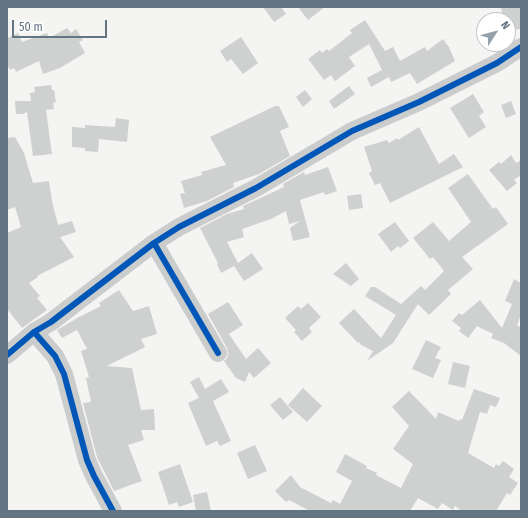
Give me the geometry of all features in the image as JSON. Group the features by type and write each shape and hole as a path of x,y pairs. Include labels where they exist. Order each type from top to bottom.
{"street":[{"path":"7,355 34,332 51,322 154,243 193,219 256,188 352,132 407,108 497,63 521,47"},
{"path":"154,243 218,353"},
{"path":"34,332 55,356 64,374 87,460 112,511"}],"building":[{"path":"263,7 281,7 286,14 274,22"},
{"path":"298,7 325,7 308,20"},
{"path":"501,7 521,7 521,29 516,29 516,12 502,12"},
{"path":"365,20 385,51 393,47 400,61 425,47 427,51 443,39 449,47 455,61 417,84 410,73 391,82 389,77 371,87 367,78 382,70 369,44 349,57 355,66 335,81 331,75 324,80 308,59 320,50 322,53 327,49 329,51 352,33 350,30"},
{"path":"67,28 71,33 76,29 83,40 79,42 85,53 60,68 43,74 39,61 16,72 14,68 10,70 7,64 7,38 18,33 22,42 47,33 49,38"},
{"path":"241,37 258,63 243,74 231,59 227,62 220,51"},
{"path":"51,85 52,90 54,90 56,102 53,103 54,109 46,110 52,154 33,156 27,112 23,114 16,114 15,101 31,101 30,93 35,92 34,87"},
{"path":"349,86 355,94 334,109 329,101"},
{"path":"305,90 312,99 303,107 296,97"},
{"path":"473,94 484,112 479,116 486,127 469,138 450,108"},
{"path":"511,101 516,114 506,118 501,105"},
{"path":"275,106 279,106 289,127 280,131 290,156 259,174 233,183 234,187 207,201 184,208 180,194 185,193 181,181 202,175 201,172 226,165 210,137"},
{"path":"116,118 129,120 127,142 99,139 98,152 85,151 85,148 72,147 72,127 85,128 85,125 115,127"},
{"path":"419,127 439,164 454,154 463,167 390,203 380,183 375,185 369,173 372,171 364,147 387,140 389,143 397,138 398,140"},
{"path":"15,137 24,153 33,183 49,181 58,225 72,221 76,232 60,237 74,257 37,276 38,277 29,283 40,296 37,298 47,310 22,328 7,309 7,233 21,227 15,207 7,210 7,138"},
{"path":"511,155 516,163 521,160 521,175 514,180 517,183 507,191 489,170 499,162 501,164"},
{"path":"328,167 337,191 325,195 324,192 300,200 310,237 293,241 290,228 300,221 289,224 286,211 271,219 242,229 244,237 227,242 238,263 252,253 263,269 244,281 234,266 221,273 217,264 218,263 200,228 227,214 244,209 243,206 284,187 283,184 304,172 305,175"},
{"path":"468,174 493,209 496,207 508,224 462,257 473,269 448,290 451,294 429,315 418,304 393,343 367,361 373,351 361,345 359,342 358,343 339,323 354,309 381,338 396,315 365,296 371,287 375,287 401,304 421,286 425,290 444,271 433,257 430,259 413,238 433,222 449,241 471,222 448,188"},
{"path":"361,194 363,208 349,210 347,196"},
{"path":"395,222 409,241 400,248 398,246 391,252 378,234"},
{"path":"346,263 359,279 351,286 333,274"},
{"path":"514,279 521,283 521,315 517,325 521,328 521,356 504,343 491,338 493,334 477,326 468,338 459,331 461,328 452,321 459,313 462,315 480,300 502,328 512,304 505,301"},
{"path":"119,290 133,311 149,306 157,334 141,339 145,347 107,366 132,368 141,410 154,409 155,430 141,430 144,440 128,445 142,481 114,491 97,457 83,403 91,402 86,378 89,377 81,351 87,349 77,330 62,338 57,330 101,306 99,303"},
{"path":"228,302 243,325 229,334 246,359 258,348 271,363 254,378 249,372 245,382 236,378 224,361 227,358 227,348 208,314"},
{"path":"308,303 321,317 309,328 312,332 302,341 294,332 296,330 285,318 298,306 301,309"},
{"path":"426,340 441,347 435,358 441,360 433,378 412,369"},
{"path":"453,362 470,366 465,388 448,384"},
{"path":"199,377 205,389 221,379 229,392 213,401 231,441 220,446 217,441 206,446 188,403 199,398 190,382"},
{"path":"303,388 322,406 307,422 288,405"},
{"path":"474,389 500,398 496,407 490,405 487,414 480,412 468,453 494,468 496,464 499,466 503,461 514,469 509,477 518,483 510,495 507,493 496,511 462,511 455,506 453,510 442,503 438,509 418,498 410,511 310,511 289,500 286,502 275,491 291,475 300,487 331,503 333,500 340,504 352,481 336,472 345,454 367,466 366,468 377,473 376,475 401,488 413,464 393,449 409,426 392,407 409,391 436,419 438,412 459,421 460,419 462,420"},
{"path":"280,397 293,412 283,420 270,405"},
{"path":"255,445 267,471 248,479 237,453"},
{"path":"180,464 193,502 179,507 177,502 169,505 158,472"},
{"path":"207,492 211,511 196,511 193,495"}],"cycle path":[{"path":"7,355 34,332 51,322 154,243 179,227 256,188 352,131 419,102 497,63 521,47"},
{"path":"154,243 218,353"},
{"path":"34,332 55,356 64,374 87,460 113,511"}]}
